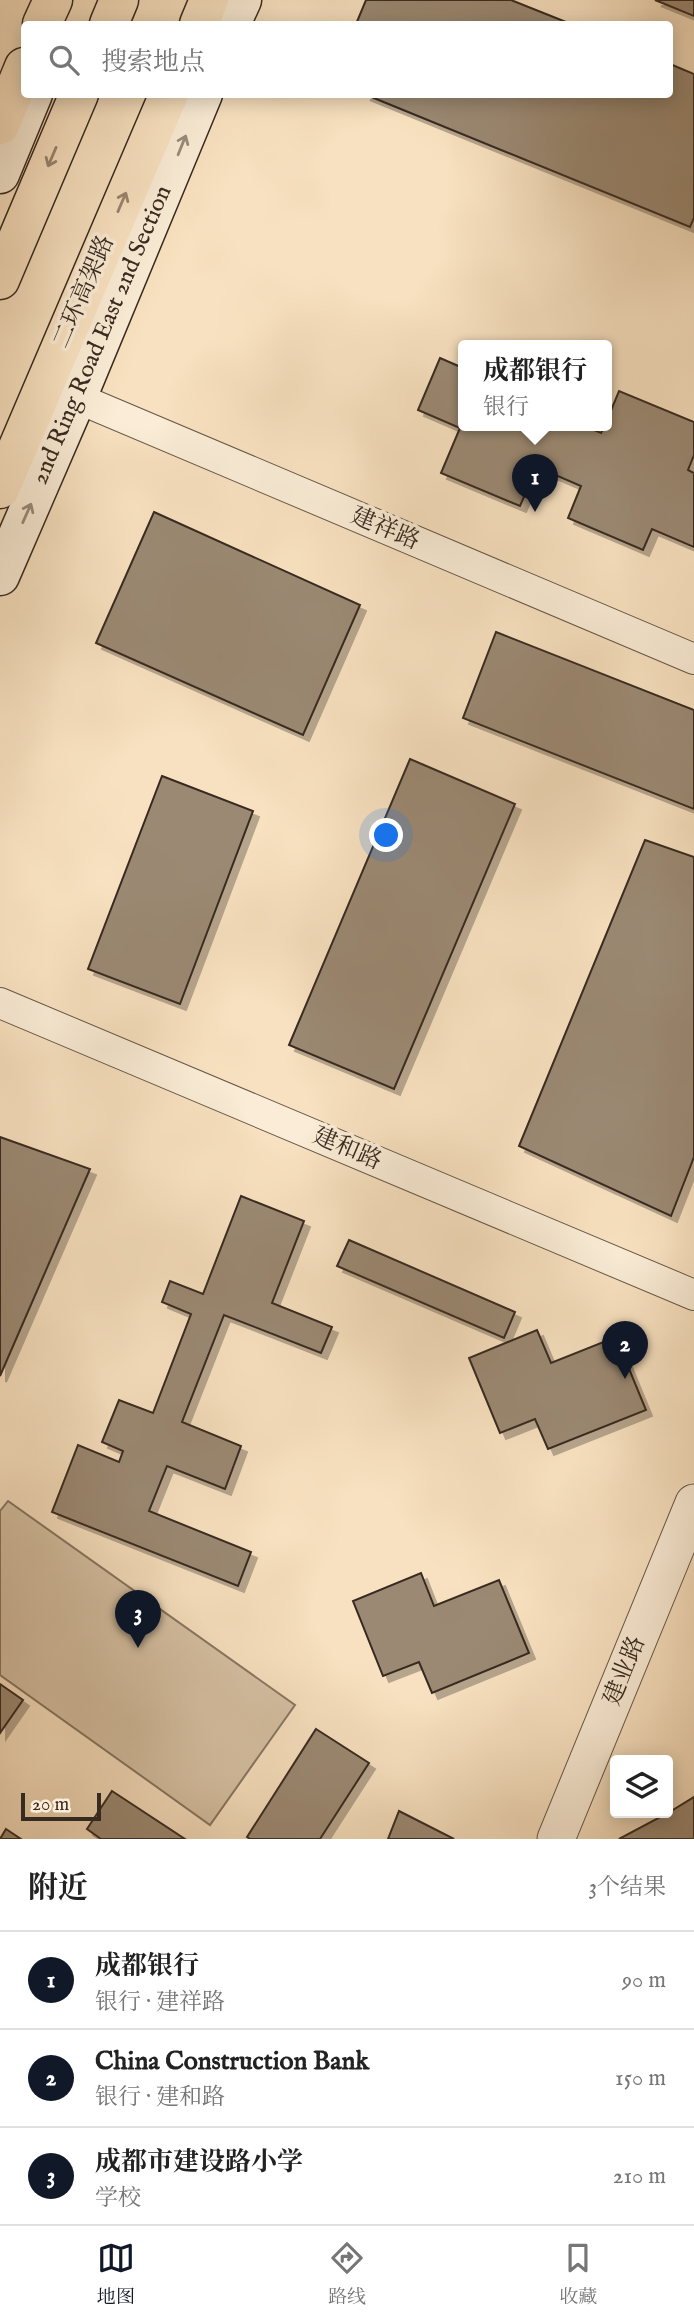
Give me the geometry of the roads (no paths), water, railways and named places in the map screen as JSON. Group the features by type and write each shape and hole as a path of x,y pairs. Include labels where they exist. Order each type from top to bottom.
{"highway":[{"path":"43,21 52,0"},
{"path":"110,21 119,0"},
{"path":"200,21 209,0"},
{"path":"0,125 21,74"},
{"path":"0,280 77,98"},
{"name":"二环高架路","path":"0,489 167,98"}],"main road":[{"path":"63,21 73,0"},
{"path":"232,21 242,0"},
{"path":"0,174 31,98"},
{"name":"2nd Ring Road East 2nd Section","path":"0,576 77,398 200,98"}],"street":[{"name":"建祥路","path":"77,398 694,659"},
{"name":"建和路","path":"0,1003 694,1295"},
{"name":"建业路","path":"556,1839 694,1503"}],"place":[{"name":"成都银行","path":"535,512"},
{"name":"China Construction Bank","path":"625,1379"},
{"name":"成都市建设路小学","path":"138,1648"}]}
